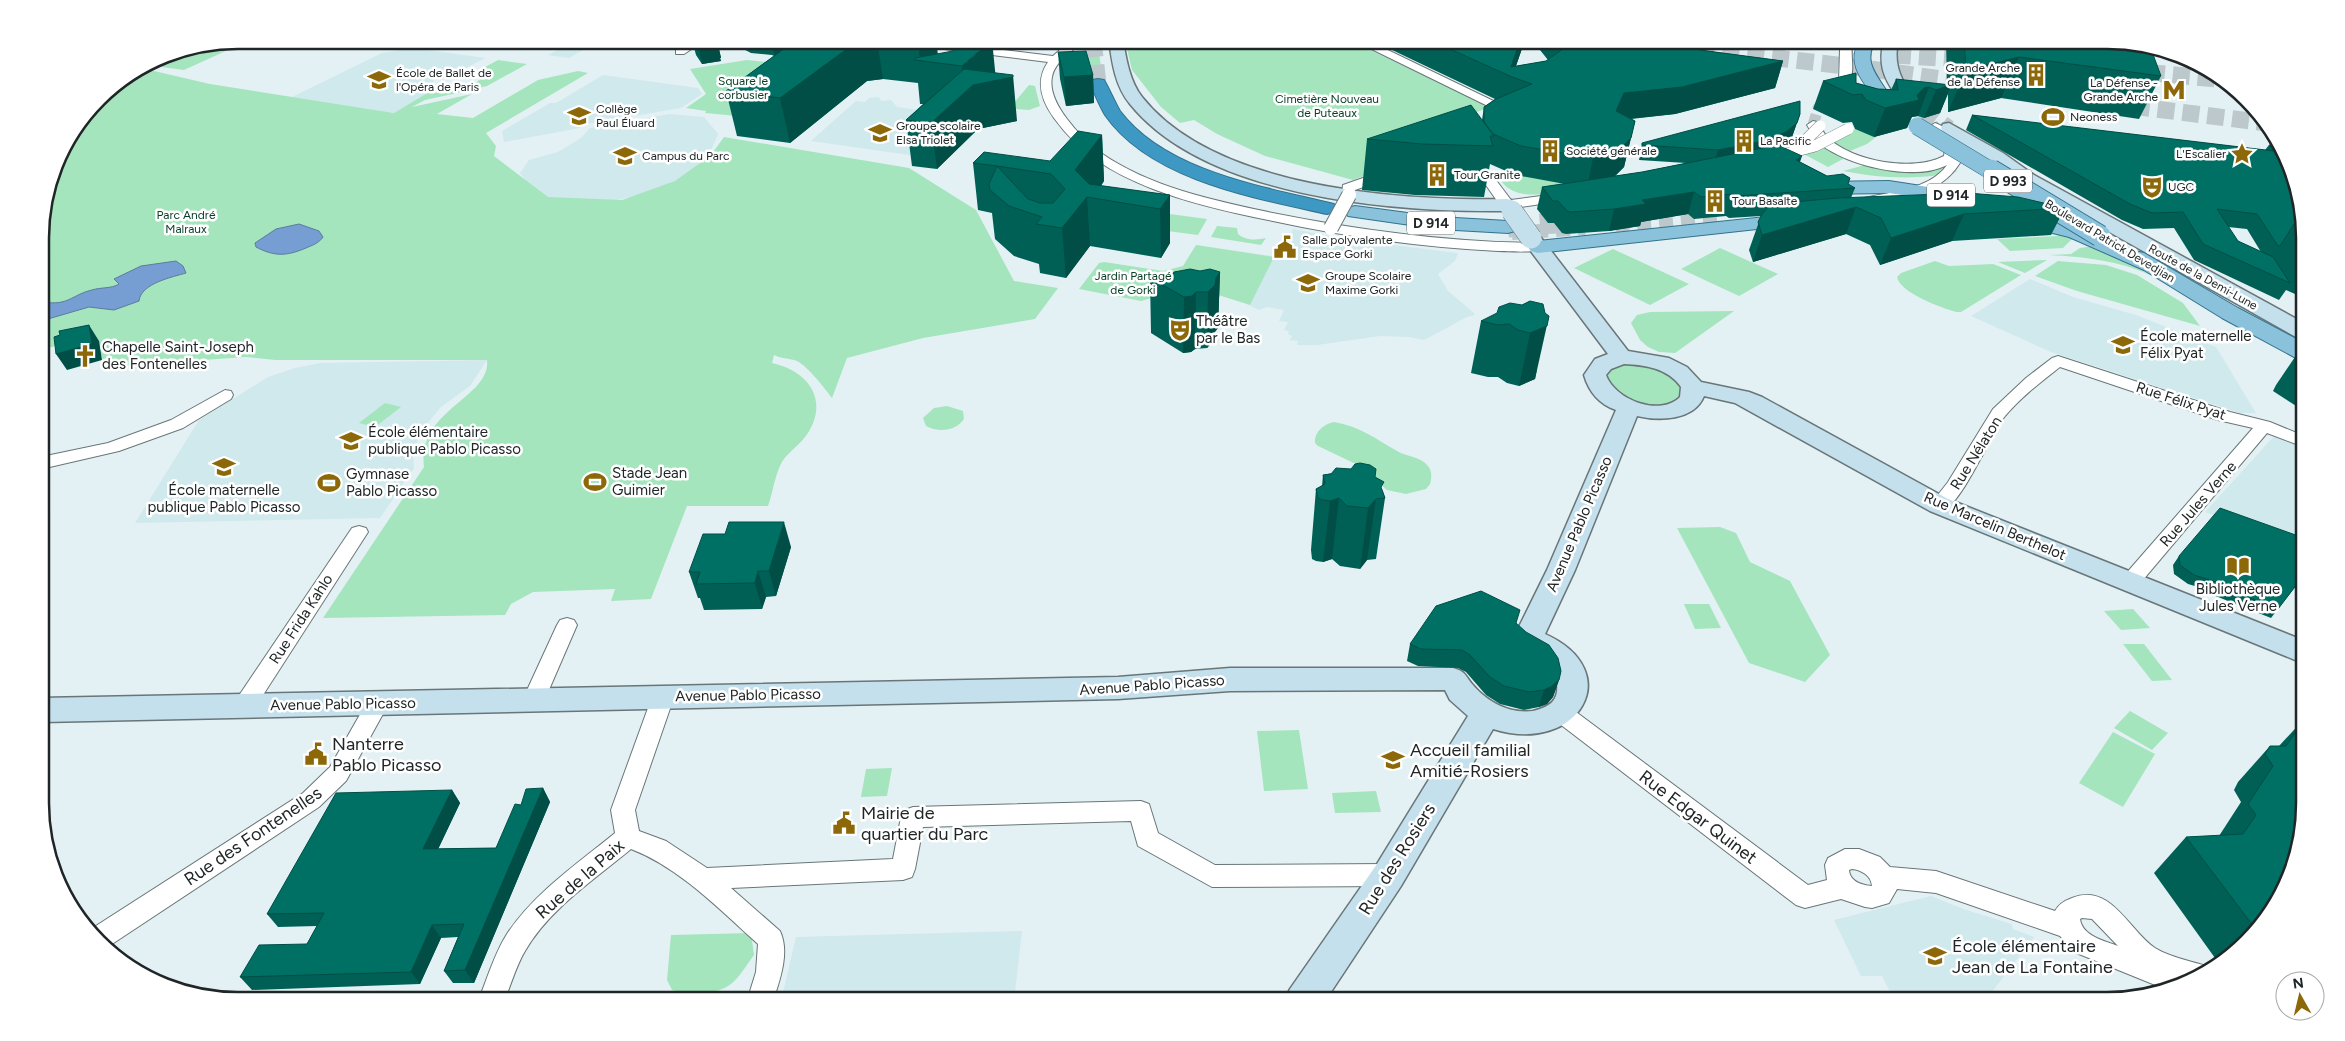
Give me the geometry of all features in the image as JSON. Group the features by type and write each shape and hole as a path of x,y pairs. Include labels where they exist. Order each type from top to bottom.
{"highway":[{"path":"1103,78 1111,110 1126,127 1146,144 1172,159 1203,174 1240,186 1328,206"}],"main road":[{"path":"1862,49 1861,61 1870,80 1878,90"},
{"name":"Boulevard Patrick Devedjian","path":"1943,140 2105,241 2296,349"},
{"name":"D 914","path":"1820,188 1858,186 1898,188 1953,196 2001,211"},
{"name":"D 914","path":"1352,204 1438,223 1509,214"},
{"path":"1859,209 1898,214"},
{"path":"1931,213 2001,211 2105,241"},
{"path":"1535,242 1814,218"},
{"path":"2230,313 2256,334 2296,360"}],"street":[{"path":"680,52 685,49"},
{"path":"968,49 1056,60"},
{"path":"1068,49 1056,60 1047,73 1046,81 1052,105 1067,130 1095,154 1116,167 1189,198 1331,228 1439,243 1535,242"},
{"path":"1105,49 1103,78 1125,81"},
{"path":"1118,49 1125,81 1135,99 1158,124 1202,152 1268,177 1352,204"},
{"path":"1376,49 1500,113"},
{"path":"1846,49 1849,81"},
{"path":"1890,49 1887,58 1888,66 1893,79 1902,92"},
{"path":"1848,129 1815,146 1760,161 1803,145 1816,126 1819,136 1830,146 1861,160 1898,168 1933,166 1945,162 1943,140"},
{"path":"1859,209 1933,183 1950,172 1943,140"},
{"name":"Route de la Demi-Lune","path":"1943,140 1997,157 2028,179 2296,328"},
{"path":"1467,147 1509,214 1535,242 1621,358"},
{"path":"1352,204 1348,188 1395,171"},
{"path":"1509,214 1578,196"},
{"path":"1331,228 1352,204"},
{"path":"1621,358 1642,358 1662,363 1679,371 1692,387 1692,398 1684,406 1668,411 1649,412 1629,408 1604,394 1595,382 1595,375 1597,369 1603,364 1621,358"},
{"name":"Rue Félix Pyat","path":"2058,361 2224,416 2264,426 2296,439"},
{"name":"Rue Nélaton","path":"1939,505 1950,494 1993,420 2022,390 2058,361"},
{"name":"Rue Marcelin Berthelot","path":"1692,387 1741,397 1754,402 1939,505 2296,649"},
{"path":"49,461 113,447 177,424 226,395"},
{"name":"Avenue Pablo Picasso","path":"1560,712 1570,701 1573,693 1572,680 1567,667 1558,656 1544,646 1528,639 1561,570 1629,408"},
{"name":"Rue Jules Verne","path":"2130,582 2264,426"},
{"name":"Rue Frida Kahlo","path":"244,706 359,532"},
{"path":"534,699 567,624"},
{"name":"Avenue Pablo Picasso","path":"49,710 1118,688 1196,681 1269,678 1368,681 1454,679 1460,692 1471,704 1486,713"},
{"path":"663,696 623,810 628,837 657,848 704,879 771,939 770,972 763,992"},
{"name":"Rue des Fontenelles","path":"103,936 311,800 338,774 378,703"},
{"path":"1486,713 1504,720 1523,723 1541,721 1560,712"},
{"name":"Rue Edgar Quinet","path":"1560,712 1805,897 1844,887 1836,875 1837,865 1845,859 1857,859 1870,864 1883,877 1936,882 2068,927 2074,938 2083,944 2174,980"},
{"name":"Rue des Rosiers","path":"1308,992 1389,875 1486,713"},
{"path":"704,879 903,870 913,817 1141,811 1148,839 1212,876 1389,875"},
{"name":"Rue de la Paix","path":"495,992 514,944 529,925 552,899 628,837"},
{"path":"2068,927 2067,913 2072,909 2080,906 2095,908 2118,925 2138,950 2147,957 2191,973"}],"shaded area":[{"name":"École de Ballet de l'Opéra de Paris","path":"420,49 485,58 458,72 436,78 431,84 437,88 430,92 432,93 394,113 292,97 382,53"},
{"path":"559,49 584,49 569,58 548,55"},
{"name":"Collège Paul Éluard","path":"603,75 698,88 702,94 681,108 581,125 580,128 504,142 502,131 550,103 556,103"},
{"name":"Groupe scolaire Elsa Triolet","path":"878,97 882,101 891,100 897,107 939,113 916,156 811,141 856,101 865,102 869,98"},
{"name":"Campus du Parc","path":"669,114 704,117 718,134 711,150 686,177 642,195 606,202 539,198 520,173 529,160 558,152 581,138 590,128"},
{"name":"Groupe Scolaire Maxime Gorki","path":"1293,229 1351,240 1458,253 1455,261 1438,274 1448,291 1475,315 1467,317 1424,340 1409,337 1380,336 1317,345 1297,345 1298,341 1290,340 1292,336 1288,334 1289,331 1284,330 1288,322 1279,321 1284,310 1267,307 1259,310 1239,300 1215,294 1196,245 1279,257"},
{"name":"École maternelle Félix Pyat","path":"2030,279 2073,297 2136,315 2216,347 2256,413 2240,413 2051,352 1971,316"},
{"name":"École élémentaire publique Pablo Picasso","path":"487,360 470,386 441,407 421,431 413,454 414,468 380,518 135,523 199,420 268,377 295,368 320,363"},
{"path":"2277,433 2296,440 2296,546 2205,512"},
{"name":"École élémentaire Jean de La Fontaine","path":"1931,896 1966,910 2012,924 2013,929 2034,937 1992,992 1890,992 1882,976 1861,976 1834,920"},
{"path":"1022,931 1015,992 783,992 796,937"}],"green space":[{"path":"230,49 184,70 157,66 201,52"},
{"path":"1086,49 1099,49 1103,84 1088,85"},
{"name":"Cimetière Nouveau de Puteaux","path":"1127,49 1368,49 1491,107 1436,126 1408,160 1353,180 1265,156 1217,134 1194,120 1180,123 1161,107 1132,70"},
{"path":"498,60 527,64 487,86 466,91 463,87 474,84 482,78 481,74 476,72"},
{"name":"Square le corbusier","path":"747,60 778,63 748,117 705,113 706,111 686,108 706,94 690,69"},
{"name":"Parc André Malraux","path":"150,70 210,84 394,113 431,91 437,93 460,88 462,92 425,100 412,107 472,94 437,114 473,118 538,80 578,71 588,73 486,133 496,146 494,156 548,197 622,200 675,181 711,155 724,137 909,168 976,210 1014,281 1058,288 1035,319 923,338 847,358 832,398 814,376 799,362 774,355 772,363 785,367 805,380 815,398 816,409 814,421 808,433 782,462 768,506 687,506 651,599 611,601 615,589 533,592 511,604 505,615 323,618 424,467 425,447 431,431 454,406 478,385 485,373 487,360 275,360 246,357 105,367 95,335 49,348 49,225 52,201 68,154 88,123 113,96"},
{"path":"1029,85 1035,86 1040,106 1029,110 1016,109 1013,104"},
{"path":"1855,129 1876,137 1867,144 1850,151 1843,159 1828,167 1800,152 1831,141"},
{"path":"1895,163 1958,171 1930,176 1900,177 1843,171 1865,165"},
{"path":"1524,176 1570,184 1574,189 1545,194 1526,194 1509,188 1502,182"},
{"path":"1147,211 1207,219 1198,235 1137,227"},
{"path":"2004,221 2079,239 2071,240 2063,248 2010,251 1997,239 2059,236"},
{"path":"1217,226 1237,228 1238,234 1248,239 1266,238 1261,245 1211,237"},
{"name":"Jardin Partagé de Gorki","path":"1196,245 1274,257 1250,305 1215,294 1162,295 1141,301 1079,289 1099,263 1104,262 1163,271 1183,266"},
{"path":"2101,245 2157,278 2144,272 2104,261 2049,255 2071,254 2080,248"},
{"path":"1720,248 1778,274 1739,296 1681,269"},
{"path":"1613,249 1689,284 1650,305 1574,268"},
{"path":"2047,260 2025,273 1998,262"},
{"path":"1935,261 1949,266 1993,264 2021,275 1961,312 1956,312 1913,294 1900,283 1897,277 1901,273"},
{"path":"2058,261 2106,265 2137,275 2183,303 2200,326 2077,291 2035,276"},
{"path":"1734,311 1675,353 1659,352 1648,347 1640,340 1631,323 1637,315 1650,312"},
{"path":"1646,362 1680,378 1682,399 1660,405 1643,405 1607,387 1605,373 1620,363"},
{"path":"385,403 401,407 375,427 359,423"},
{"path":"947,406 963,411 964,419 961,423 947,430 936,430 926,426 923,418 934,408"},
{"path":"1334,422 1359,430 1401,453 1421,460 1430,470 1430,484 1426,489 1406,494 1387,490 1358,465 1318,446 1315,443 1315,439 1318,432 1323,427"},
{"path":"1720,527 1736,533 1750,562 1790,581 1830,655 1805,682 1749,663 1677,528"},
{"path":"1684,604 1709,604 1721,628 1695,629"},
{"path":"2133,609 2150,628 2121,630 2104,611"},
{"path":"2123,644 2144,644 2172,680 2152,681"},
{"path":"2130,711 2168,733 2152,750 2114,728"},
{"path":"1299,730 1308,789 1264,791 1257,731"},
{"path":"2113,732 2155,754 2123,807 2079,783"},
{"path":"892,768 887,796 861,797 866,769"},
{"path":"1376,791 1381,812 1335,813 1332,793"},
{"path":"751,933 754,955 737,978 726,987 710,992 679,992 672,990 667,980 671,935"}],"water":[{"path":"299,224 319,231 323,237 313,245 287,254 275,254 256,247 255,243 276,229"},
{"path":"176,261 183,266 186,273 151,285 141,295 139,301 114,310 89,307 49,319 49,303 59,303 85,292 116,286 119,284 114,279 141,266"}],"building":[{"path":"784,49 847,49 780,98 726,91"},
{"path":"955,49 982,49 962,66 915,60 915,58"},
{"path":"1450,49 1517,49 1511,67 1546,61 1563,49 1700,49 1783,61 1682,87 1624,93 1616,111 1635,121 1631,138 1613,156 1593,158 1521,146 1493,134 1484,122 1484,107 1496,99 1532,84"},
{"path":"1965,49 2120,49 2153,54 2161,76 2019,57 1966,70"},
{"path":"1086,51 1093,75 1064,77 1058,52"},
{"path":"964,69 1013,75 1013,77 973,85 931,123 906,120"},
{"path":"1856,73 1856,83 1878,89 1898,90 1896,79 1951,85 1936,90 1929,87 1924,88 1917,95 1919,100 1885,108 1866,100 1862,94 1853,95 1823,81"},
{"path":"1800,101 1800,114 1797,123 1786,132 1763,141 1718,150 1642,145 1642,143"},
{"path":"1471,105 1494,136 1490,136 1493,146 1422,144 1367,139"},
{"path":"1972,115 2274,151 2269,145 2272,145 2282,165 2290,189 2296,221 2280,246 2278,246 2257,214 2217,209 2238,241 2273,257 2290,283 2203,244 2183,212 2152,213 2130,204"},
{"path":"1078,131 1102,135 1075,170 1089,184 1170,195 1160,209 1087,197 1062,228 1036,224 1042,217 1009,206 990,190 989,184 997,166 973,163 984,152 1050,161","holes":["997,166 1051,174 1065,189 1053,203 1040,203 1028,199"]},
{"path":"1778,145 1802,156 1796,160 1827,176 1843,174 1850,178 1848,184 1855,188 1701,197 1694,192 1642,200 1646,204 1614,209 1571,212 1567,211 1558,201 1553,201 1542,187 1642,172"},
{"path":"1967,193 2018,197 2065,208 1964,214 1891,238 1881,218 1856,207 1762,235 1758,222 1771,204 1838,198"},
{"path":"1190,269 1200,271 1210,269 1220,272 1216,278 1215,285 1208,292 1196,292 1192,296 1184,297 1150,278 1170,277 1174,272"},
{"path":"1530,301 1543,304 1545,313 1549,316 1547,326 1530,333 1518,330 1509,324 1498,325 1481,321 1497,313 1499,307 1510,303 1522,305"},
{"path":"89,325 92,344 56,354 54,337 60,335 59,331"},
{"path":"1355,464 1370,465 1376,469 1375,477 1384,482 1381,487 1385,498 1376,499 1368,508 1347,506 1339,498 1330,501 1318,498 1316,489 1325,484 1323,475 1331,474 1336,468 1351,469"},
{"name":"Bibliothèque Jules Verne","path":"2220,508 2296,535 2296,585 2278,609 2220,586 2222,584 2194,575 2180,565 2179,556"},
{"path":"729,522 784,522 769,571 758,571 755,583 696,584 700,572 689,572 703,534 725,534"},
{"path":"1481,591 1520,610 1516,623 1526,632 1549,645 1558,658 1561,671 1559,680 1552,686 1544,690 1529,692 1504,686 1490,677 1470,655 1462,650 1421,649 1410,644 1436,606"},
{"path":"2296,732 2296,816 2293,840 2277,887 2252,924 2186,837 2243,834 2256,815 2248,804 2273,766 2265,754 2270,746 2286,746"},
{"path":"543,788 465,970 444,971 464,924 432,925 411,972 240,977 259,945 307,944 324,913 267,914 336,793 452,790 423,849 496,848 515,804 521,805 526,789"}],"tunnel":[{"path":"1094,49 1098,84"},
{"path":"1700,49 1871,69 1984,85"},
{"path":"1894,55 1983,61"},
{"path":"2123,70 2208,78"},
{"path":"1813,125 1818,108 1834,93"},
{"path":"1904,95 1949,128"},
{"path":"1910,101 1935,127"},
{"path":"2108,103 2256,122"},
{"path":"1615,225 1717,215"},
{"path":"1508,227 1591,220"},
{"path":"1512,233 1585,228"}],"place":[{"name":"Grande Arche de la Défense","path":"2036,75"},
{"name":"École de Ballet de l'Opéra de Paris","path":"379,80"},
{"name":"La Défense - Grande Arche","path":"2174,90"},
{"name":"Collège Paul Éluard","path":"579,116"},
{"name":"Neoness","path":"2053,117"},
{"name":"Groupe scolaire Elsa Triolet","path":"880,133"},
{"name":"La Pacific","path":"1744,141"},
{"name":"Société générale","path":"1550,151"},
{"name":"L'Escalier","path":"2242,154"},
{"name":"Campus du Parc","path":"625,156"},
{"name":"Tour Granite","path":"1437,175"},
{"name":"UGC","path":"2152,187"},
{"name":"Tour Basalte","path":"1715,201"},
{"name":"Salle polyvalente Espace Gorki","path":"1285,247"},
{"name":"Groupe Scolaire Maxime Gorki","path":"1308,283"},
{"name":"Théâtre par le Bas","path":"1180,330"},
{"name":"École maternelle Félix Pyat","path":"2123,345"},
{"name":"Chapelle Saint-Joseph des Fontenelles","path":"85,356"},
{"name":"École élémentaire publique Pablo Picasso","path":"351,441"},
{"name":"École maternelle publique Pablo Picasso","path":"224,467"},
{"name":"Stade Jean Guimier","path":"595,482"},
{"name":"Gymnase Pablo Picasso","path":"329,483"},
{"name":"Bibliothèque Jules Verne","path":"2238,566"},
{"name":"Nanterre Pablo Picasso","path":"316,754"},
{"name":"Accueil familial Amitié-Rosiers","path":"1393,760"},
{"name":"Mairie de quartier du Parc","path":"844,823"},
{"name":"École élémentaire Jean de La Fontaine","path":"1935,956"}]}
